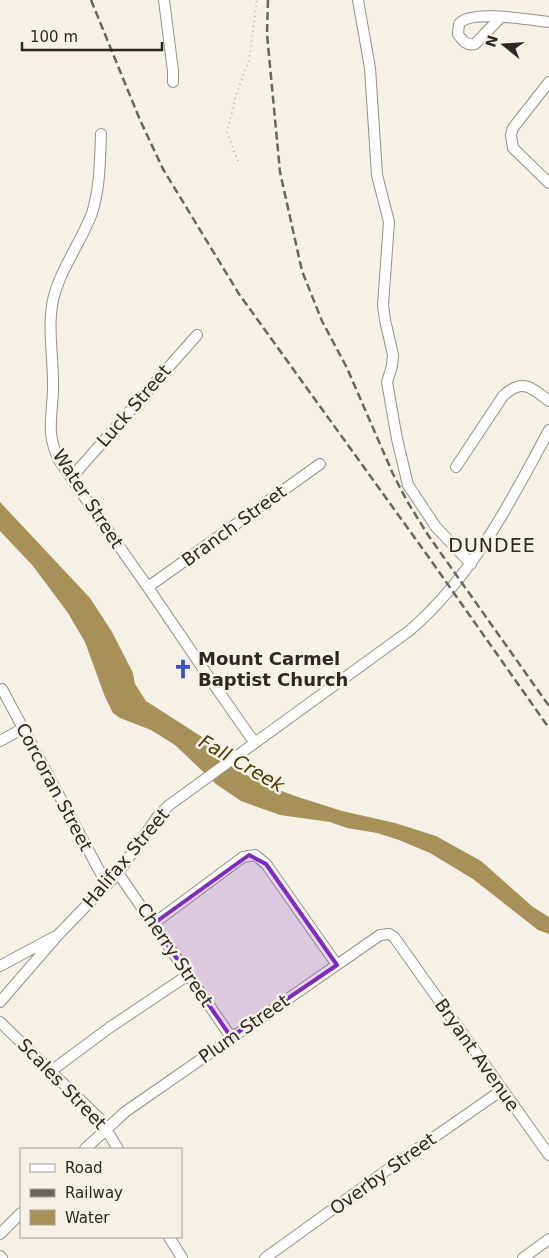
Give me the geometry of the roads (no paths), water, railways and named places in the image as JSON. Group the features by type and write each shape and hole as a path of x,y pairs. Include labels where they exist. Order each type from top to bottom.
{"street":[{"path":"164,0 173,82"},
{"path":"358,0 370,68 377,175 389,222 384,305 385,320 394,361 387,382 396,439 408,485 436,527 471,564"},
{"path":"501,17 549,22"},
{"path":"549,82 513,128 511,135 513,148 549,183"},
{"name":"Water Street","path":"102,134 97,196 83,234 56,290 51,316 54,370 50,436 54,450 71,478 148,587 207,677 255,743"},
{"name":"Luck Street","path":"71,478 197,335"},
{"path":"456,467 503,396 508,392 517,386 526,386 549,401"},
{"name":"Halifax Street","path":"0,1002 58,935 118,873 158,816 189,789 409,631 442,600 471,564 498,521 549,430"},
{"name":"Branch Street","path":"148,587 320,464"},
{"name":"Corcoran Street","path":"2,689 107,885"},
{"path":"0,740 22,729"},
{"path":"153,924 243,857 255,855 261,858 284,888 337,965"},
{"name":"Cherry Street","path":"118,873 231,1037"},
{"name":"Plum Street","path":"86,1148 125,1112 380,934 385,933 394,937 406,954"},
{"path":"0,966 58,935"},
{"name":"Bryant Avenue","path":"406,954 549,1155"},
{"path":"51,1071 108,1028 188,975"},
{"name":"Scales Street","path":"0,1022 106,1128 117,1148"},
{"name":"Overby Street","path":"265,1258 502,1090"},
{"path":"0,1234 20,1214"},
{"path":"170,1238 182,1258"},
{"path":"523,1258 549,1239"}],"water":[{"path":"0,502 90,598 112,632 133,673 135,684 146,701 202,737 223,761 262,784 342,811 395,823 436,836 481,861 533,907 549,917 549,934 538,930 473,879 430,853 377,833 347,828 330,822 280,815 241,801 216,784 175,745 151,730 120,718 113,713 105,697 85,642 68,613 33,566 0,531"}],"railway":[{"path":"91,0 140,120 163,169 239,294 549,728"},
{"path":"268,0 267,34 280,172 302,271 322,321 347,368 393,474 407,501 428,535 549,706"}],"place":[{"name":"Mount Carmel Baptist Church","path":"183,669"}],"district":[{"name":"DUNDEE","path":"492,545"}],"water label":[{"name":"Fall Creek","path":"242,763"}]}
